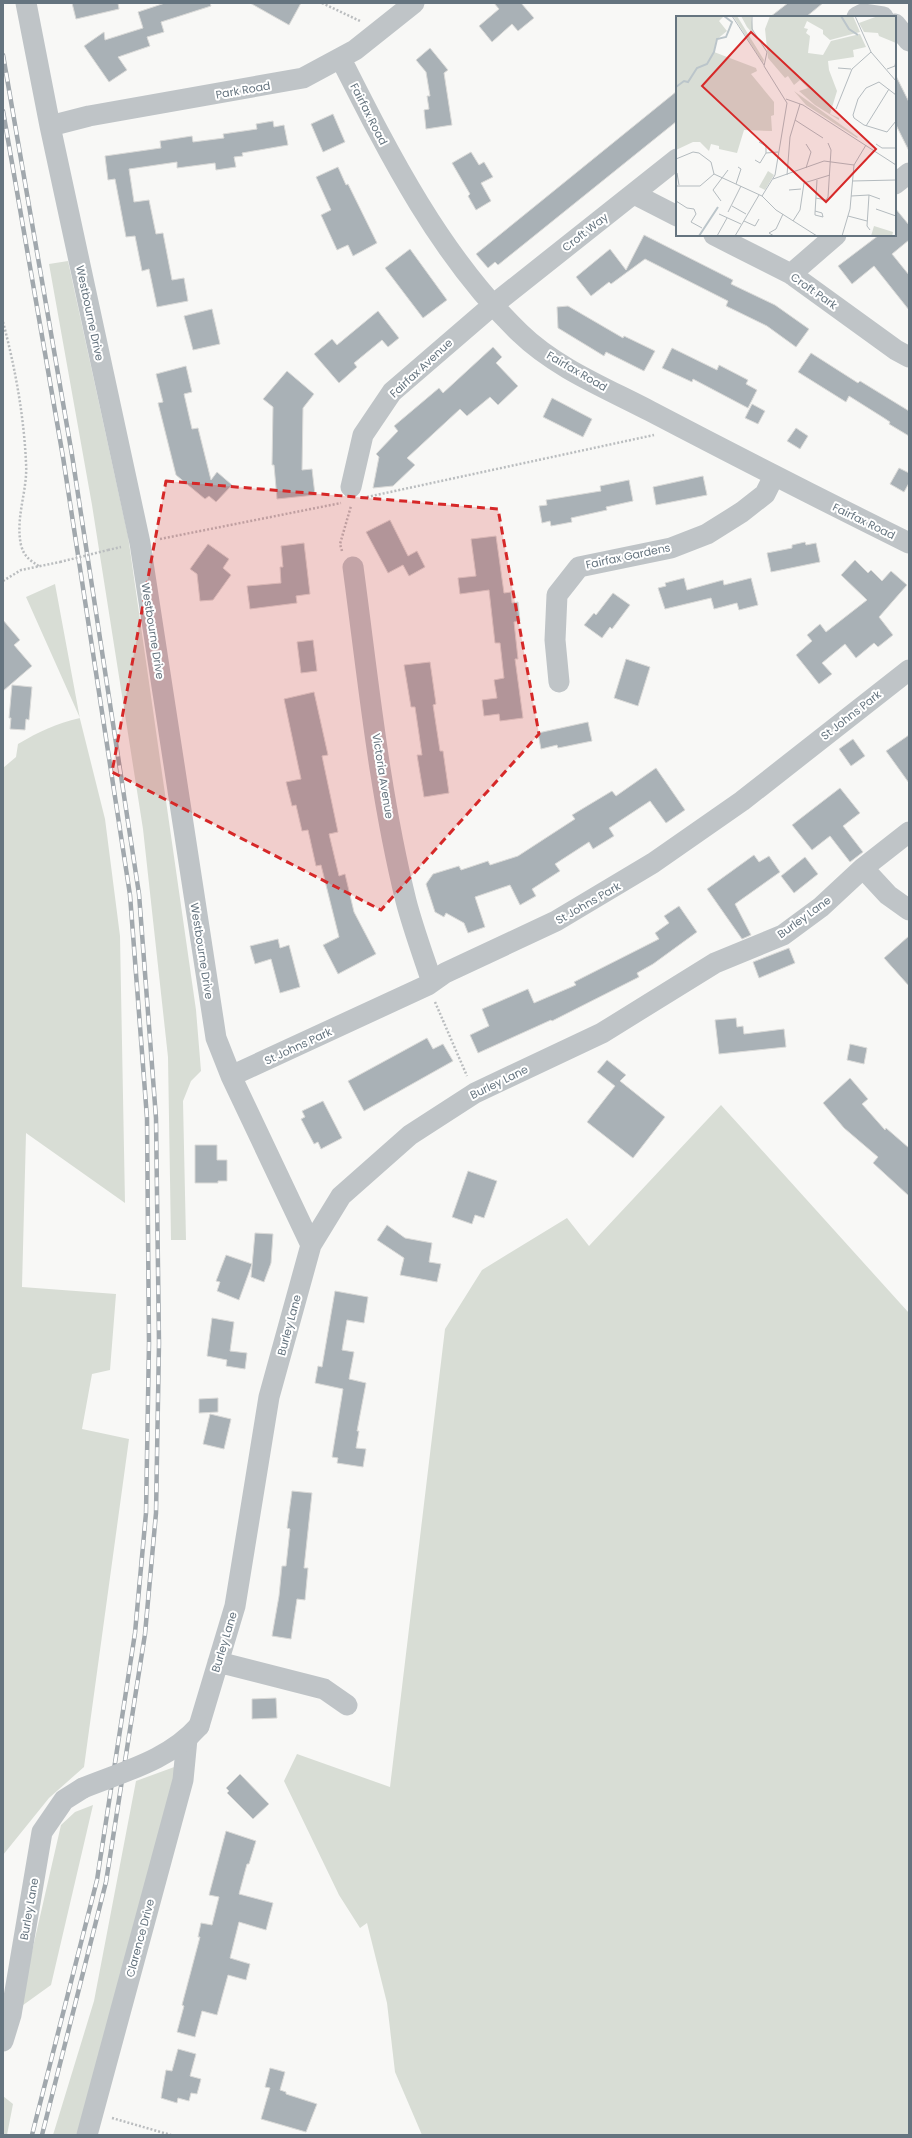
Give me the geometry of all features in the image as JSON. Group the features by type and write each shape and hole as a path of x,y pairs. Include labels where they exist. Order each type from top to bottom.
{"street":[{"name":"Westbourne Drive","path":"26,3 50,126 140,543 216,1038 231,1076 311,1246"},
{"name":"Park Road","path":"50,126 89,116 303,78 341,59 414,3"},
{"path":"859,16 863,14 876,16"},
{"path":"896,25 909,41"},
{"name":"Fairfax Road","path":"341,59 384,143 448,248 492,305 522,335 558,362 774,476 909,543"},
{"name":"Croft Way","path":"492,305 676,160"},
{"path":"896,183 909,173"},
{"path":"634,194 676,215"},
{"name":"Croft Park","path":"716,236 791,274 896,350 909,357"},
{"path":"791,274 835,236"},
{"name":"Fairfax Avenue","path":"353,496 363,435 392,392 492,305"},
{"name":"Fairfax Gardens","path":"559,682 555,640 557,595 579,567 670,548 707,534 742,512 765,494 774,476"},
{"name":"Victoria Avenue","path":"353,567 380,759 392,828 406,902 430,984"},
{"name":"St Johns Park","path":"231,1076 430,984 444,972 556,921 653,864 742,801 909,670"},
{"name":"Burley Lane","path":"3,2041 11,2015 42,1832 64,1800 83,1788 159,1758 193,1733 218,1662 235,1606 269,1397 311,1246 341,1196 410,1135 475,1093 602,1033 715,963 783,936 821,907 863,868 909,832"},
{"path":"863,868 888,895 909,910"},
{"path":"218,1662 324,1689 347,1705"},
{"name":"Clarence Drive","path":"87,2135 183,1780 193,1733"}],"path":[{"path":"322,3 358,20 377,32"},
{"path":"3,322 10,347 19,400 26,464 19,519 21,544 26,558 40,567"},
{"path":"140,543 353,496 684,429"},
{"path":"351,511 340,544 345,562 353,567"},
{"path":"3,581 22,570 108,550"},
{"path":"430,984 475,1093"},
{"path":"93,2113 171,2135"}],"highlighted area":[{"path":"166,481 498,509 539,734 381,910 112,772"}],"shaded area":[{"path":"68,261 128,536 196,1010 201,1071 191,1081 183,1101 186,1240 171,1240 168,1057 143,829 92,505 49,264"},
{"path":"55,584 80,717 26,597"},
{"path":"80,718 105,819 120,936 125,1203 26,1133 22,1287 116,1294 110,1370 92,1374 82,1429 129,1439 84,1767 49,1798 3,1855 3,768 16,757 18,744 48,728"},
{"path":"721,1105 909,1313 909,2135 422,2135 395,2072 387,2003 367,1923 360,1928 339,1895 284,1781 297,1754 390,1787 445,1329 482,1270 567,1218 589,1246"},
{"path":"177,1766 80,2135 53,2135 94,2001 136,1781"},
{"path":"93,1805 51,1985 19,2008 61,1825 75,1812"},
{"path":"3,2096 13,2104 7,2135 3,2135"}],"building":[{"path":"72,3 118,3 119,9 76,19"},
{"path":"165,3 210,3 211,6 161,22 164,32 147,37 150,46 118,57 127,70 109,82 84,46 104,32 105,40 143,28 138,12"},
{"path":"250,3 301,3 289,25"},
{"path":"494,3 521,3 534,18 518,31 512,24 492,42 479,26 499,9"},
{"path":"788,3 823,3 807,16 771,16"},
{"path":"430,48 448,70 444,73 452,125 426,129 424,110 429,109 427,96 430,96 426,72 416,60"},
{"path":"896,76 909,102 909,151 896,125"},
{"path":"676,92 676,122 498,265 495,262 488,268 476,254"},
{"path":"333,114 345,142 323,152 311,124"},
{"path":"273,121 274,127 284,125 288,145 242,153 243,156 234,157 236,167 216,170 215,163 177,168 177,162 129,169 134,202 149,200 156,234 163,233 172,280 184,278 188,301 157,307 149,269 142,271 135,236 126,237 115,179 108,180 105,156 161,148 160,141 192,136 193,142 224,138 223,134 257,129 256,124"},
{"path":"471,152 479,165 484,162 493,177 481,183 491,201 476,210 468,196 470,194 452,163"},
{"path":"338,167 377,243 353,256 348,245 337,250 321,215 331,210 316,177"},
{"path":"896,209 909,225 909,240 892,254 909,275 909,310 874,266 852,284 838,266 878,236 896,236"},
{"path":"644,235 733,280 731,284 775,305 809,329 796,347 767,326 726,306 728,301 645,259 611,284 609,282 591,296 576,277 610,249 626,270"},
{"path":"410,249 447,300 423,318 385,268"},
{"path":"568,306 623,338 624,336 655,351 644,371 606,352 604,356 558,328 557,307"},
{"path":"212,309 220,344 193,350 184,316"},
{"path":"378,311 399,338 388,347 382,340 354,363 357,367 339,383 314,354 332,339 337,345"},
{"path":"493,347 502,357 496,363 518,386 498,405 490,397 467,416 460,409 407,458 415,465 393,486 373,488 379,457 376,454 398,431 394,426 439,388 443,393"},
{"path":"672,348 717,370 719,365 748,380 746,384 757,390 748,408 693,379 692,382 662,368"},
{"path":"811,353 858,383 860,381 909,411 909,436 849,396 846,402 798,372"},
{"path":"186,366 192,392 184,394 192,429 198,428 211,480 217,472 232,485 216,502 209,496 205,499 176,475 158,403 163,402 156,374"},
{"path":"287,371 314,394 303,408 302,470 312,469 315,495 277,499 274,465 272,465 273,407 263,399"},
{"path":"552,398 592,419 583,437 543,417"},
{"path":"752,404 765,411 758,424 745,418"},
{"path":"796,428 808,436 800,449 787,441"},
{"path":"899,468 909,473 909,483 904,492 890,484"},
{"path":"703,476 707,495 656,505 653,487"},
{"path":"629,480 633,501 606,507 607,510 571,518 572,522 551,526 550,521 542,523 539,506 547,505 546,500 601,491 600,486"},
{"path":"390,520 408,556 417,551 425,567 409,576 403,565 388,573 366,532"},
{"path":"496,536 504,593 511,592 512,603 518,602 520,621 514,622 518,659 515,659 523,718 500,721 499,714 484,716 482,700 497,698 494,680 504,678 500,643 495,643 489,590 460,594 458,578 476,576 471,539"},
{"path":"805,542 806,545 816,543 820,562 771,572 767,553 792,548 792,545"},
{"path":"304,543 310,594 296,596 297,603 250,609 247,586 281,583 280,567 283,567 281,546"},
{"path":"208,544 229,559 223,568 231,575 213,600 200,601 197,574 190,569"},
{"path":"855,560 868,573 871,570 882,581 891,571 907,585 879,617 893,635 878,647 874,643 856,658 845,644 822,663 832,674 819,684 796,655 812,641 807,635 820,624 826,632 867,600 841,575"},
{"path":"684,578 687,590 723,580 724,585 751,578 758,605 739,610 737,603 714,609 711,598 665,609 658,588 666,586 665,583"},
{"path":"613,593 630,605 612,629 610,627 602,638 584,625 594,613 596,615"},
{"path":"3,620 20,640 14,645 32,666 3,691"},
{"path":"313,640 317,671 301,673 297,642"},
{"path":"626,659 650,667 638,706 614,698"},
{"path":"430,662 436,704 433,705 440,751 443,751 449,793 424,797 417,755 422,755 415,707 411,707 404,665"},
{"path":"12,685 32,687 29,720 26,719 25,730 10,729 11,718 9,718"},
{"path":"314,692 328,755 322,756 338,832 329,834 339,876 345,874 354,912 376,954 338,974 323,945 339,937 321,865 316,866 308,830 302,831 296,805 292,806 286,782 301,779 284,699"},
{"path":"588,722 592,741 558,748 557,745 541,749 538,733"},
{"path":"909,735 909,783 886,751"},
{"path":"853,739 865,756 851,766 839,749"},
{"path":"656,768 685,810 666,823 650,801 609,828 614,836 593,849 589,842 555,864 560,871 532,889 536,896 520,905 510,885 475,897 485,927 468,933 464,923 446,913 444,917 435,912 426,884 433,874 459,866 461,870 488,861 490,865 518,856 575,819 572,815 612,791 616,796"},
{"path":"840,788 860,813 843,826 863,852 850,862 830,836 812,850 792,825"},
{"path":"754,855 759,862 769,856 780,872 735,904 751,935 742,939 707,889"},
{"path":"805,857 818,874 794,893 781,876"},
{"path":"679,906 697,932 653,964 637,973 639,977 552,1021 551,1020 478,1053 470,1035 489,1026 482,1009 528,989 534,1003 576,985 574,982 659,939 655,933 669,923 664,916"},
{"path":"909,936 909,986 884,958"},
{"path":"278,939 280,948 289,945 300,987 280,993 271,959 255,964 250,946"},
{"path":"789,948 795,963 759,978 753,962"},
{"path":"736,1018 737,1027 743,1026 744,1034 784,1029 786,1047 719,1054 715,1020"},
{"path":"427,1038 433,1049 443,1044 453,1061 364,1111 348,1081"},
{"path":"850,1044 867,1048 864,1064 847,1060"},
{"path":"607,1060 626,1075 620,1081 665,1117 633,1158 587,1122 615,1086 597,1072"},
{"path":"850,1078 868,1099 862,1104 885,1130 886,1128 909,1148 909,1196 873,1163 878,1157 844,1128 823,1103"},
{"path":"323,1101 342,1138 321,1149 318,1142 314,1144 301,1119 305,1117 302,1111"},
{"path":"195,1145 217,1145 217,1160 227,1160 227,1181 218,1181 218,1183 195,1183"},
{"path":"468,1171 497,1181 484,1218 475,1215 472,1224 452,1217"},
{"path":"387,1225 405,1238 432,1243 429,1262 441,1264 437,1282 400,1275 404,1258 377,1240"},
{"path":"255,1233 273,1234 271,1263 264,1282 251,1277"},
{"path":"226,1255 252,1264 239,1300 217,1291 220,1282 216,1281"},
{"path":"335,1291 368,1297 364,1323 347,1320 342,1350 354,1352 349,1379 366,1383 357,1431 359,1431 356,1448 366,1449 363,1467 337,1463 338,1458 332,1457 343,1389 315,1383 318,1366 322,1367"},
{"path":"212,1318 234,1322 230,1351 247,1353 245,1369 226,1366 227,1360 207,1356"},
{"path":"218,1398 218,1412 199,1413 199,1399"},
{"path":"210,1414 231,1419 224,1449 203,1444"},
{"path":"292,1491 312,1493 304,1568 308,1568 305,1600 297,1599 291,1639 272,1636 279,1596 282,1566 286,1566 290,1529 287,1528"},
{"path":"276,1698 277,1718 252,1719 252,1699"},
{"path":"240,1774 269,1804 253,1819 227,1793 229,1791 226,1788"},
{"path":"226,1831 256,1841 249,1864 247,1864 239,1894 273,1903 266,1930 239,1922 230,1958 250,1964 246,1980 228,1975 217,2015 202,2011 195,2037 177,2032 184,2006 182,2005 200,1937 198,1937 201,1923 212,1925 219,1897 209,1895"},
{"path":"178,2049 196,2054 190,2076 201,2079 197,2094 191,2093 189,2101 178,2098 177,2103 161,2098 166,2070 172,2071"},
{"path":"270,2068 285,2072 280,2090 286,2092 286,2094 317,2104 306,2132 261,2119 270,2088 265,2087"}],"railway":[{"path":"3,55 72,455 139,894 156,1118 159,1343 156,1513 145,1634 106,1882 42,2135"},
{"path":"3,111 63,457 130,895 147,1118 149,1343 146,1513 135,1633 97,1880 32,2135"}]}
